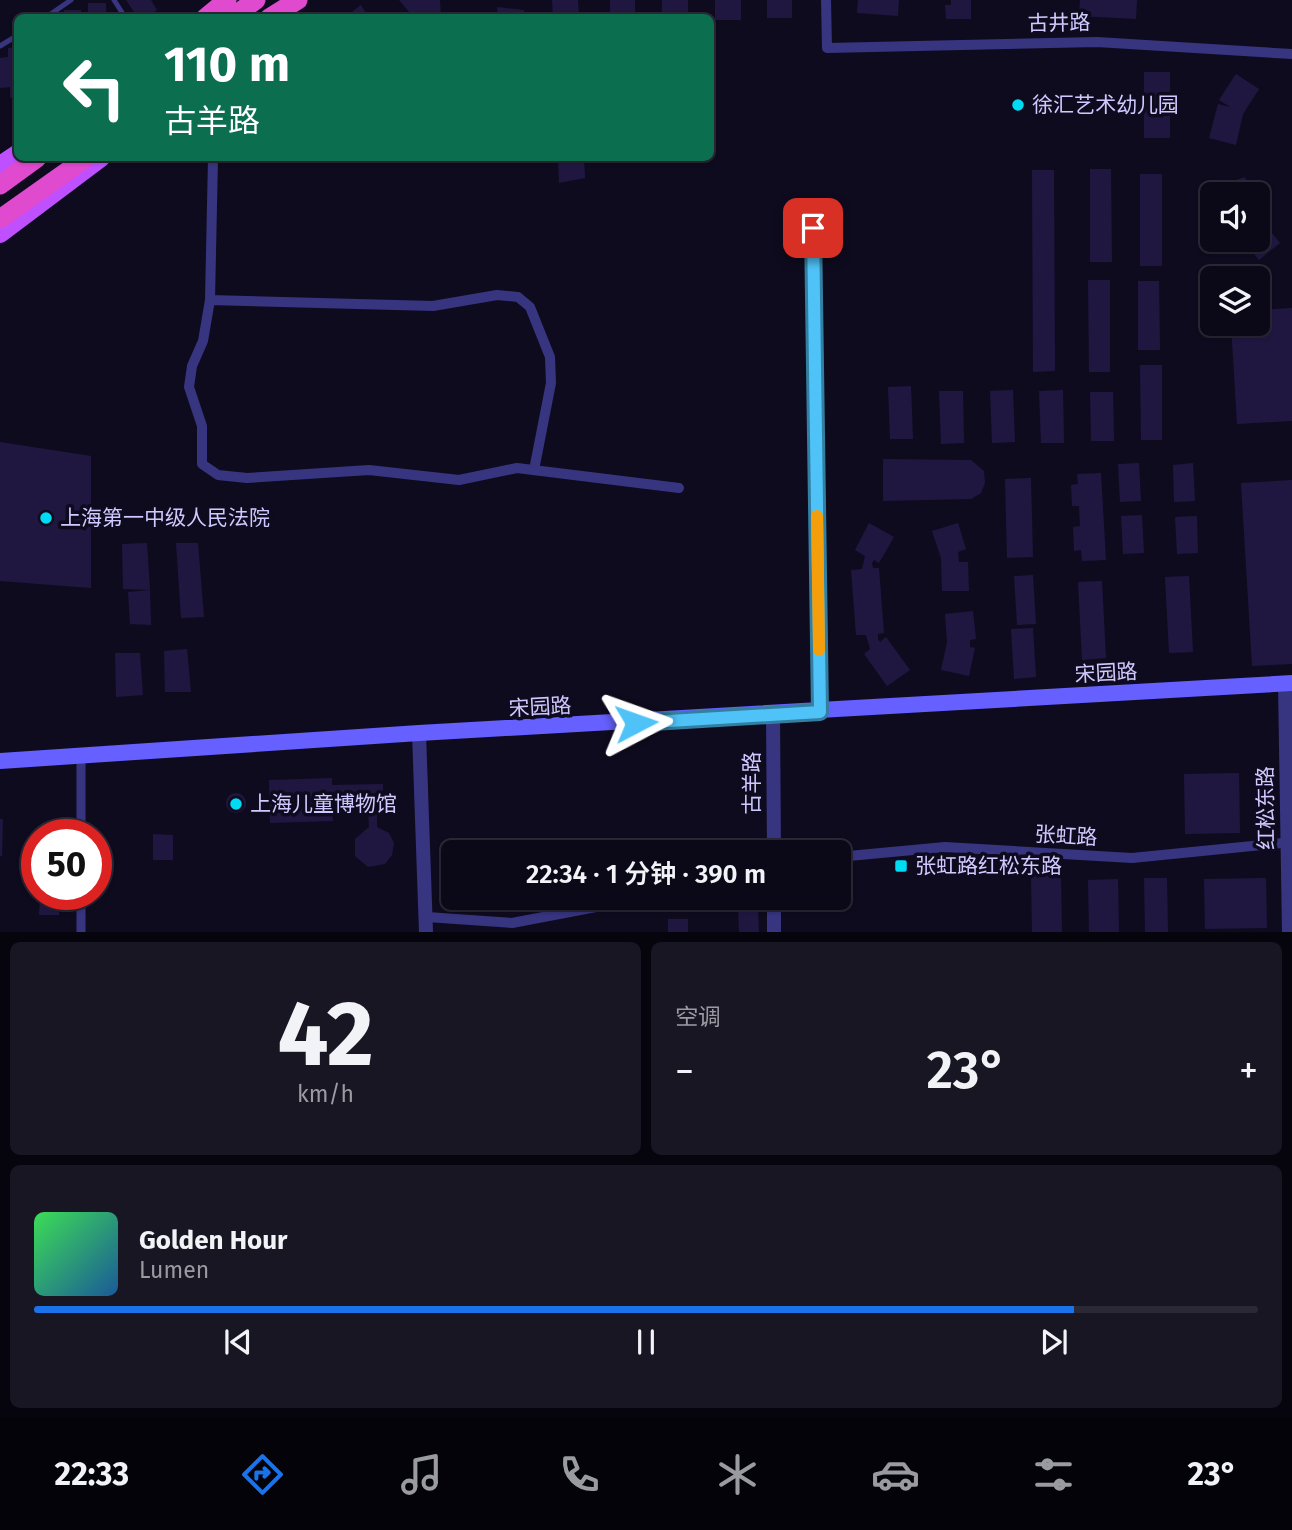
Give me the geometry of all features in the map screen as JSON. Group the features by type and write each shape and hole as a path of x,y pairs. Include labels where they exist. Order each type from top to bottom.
{"highway":[{"path":"210,14 227,0"},
{"path":"237,14 256,0"},
{"path":"275,14 294,7"},
{"path":"0,185 33,161"},
{"path":"0,219 82,161"}],"main road":[{"path":"219,14 238,0"},
{"path":"0,234 97,161"},
{"name":"宋园路","path":"0,761 419,733 1289,684"}],"street":[{"name":"古井路","path":"826,0 827,48 1097,42 1292,54"},
{"path":"213,161 210,300 203,341 192,366 189,387 202,426 202,464 218,475 247,478 369,470 459,480 517,468 679,488"},
{"path":"813,228 820,712"},
{"path":"210,300 433,306 497,295 518,297 530,307 550,357 551,383 534,470"},
{"name":"红松东路","path":"1289,684 1289,932"},
{"name":"古羊路","path":"773,714 774,840"},
{"path":"419,733 426,924 512,923 580,910"},
{"path":"81,756 81,819"},
{"name":"张虹路","path":"851,856 945,847 1132,858 1290,843"},
{"path":"81,910 81,932"},
{"path":"774,910 774,932"}],"lane":[{"path":"51,14 71,0"},
{"path":"114,0 123,14"}],"building":[{"path":"126,0 151,0 157,10 151,14 135,14"},
{"path":"399,0 440,0 441,14 410,13"},
{"path":"552,0 578,0 579,14 553,14"},
{"path":"610,0 635,0 635,14 610,14"},
{"path":"662,0 688,0 688,14 662,14"},
{"path":"715,0 741,0 741,20 715,20"},
{"path":"767,0 792,0 792,18 767,18"},
{"path":"858,0 899,0 898,16 857,13"},
{"path":"951,0 971,0 971,19 946,19 945,5 951,5"},
{"path":"1080,0 1137,0 1136,19 1079,16"},
{"path":"88,3 106,3 106,14 88,14"},
{"path":"361,5 367,14 349,14"},
{"path":"497,7 524,10 524,14 498,14"},
{"path":"64,10 81,10 81,14 64,14"},
{"path":"14,47 14,98 10,98 10,87 0,88 0,58 8,57 8,48"},
{"path":"1144,72 1170,72 1170,138 1144,138"},
{"path":"1236,74 1259,89 1243,114 1236,145 1209,138 1218,104 1230,107 1219,100"},
{"path":"558,161 584,161 585,178 559,183"},
{"path":"1090,169 1111,169 1112,262 1090,262"},
{"path":"1032,170 1054,170 1055,371 1033,372"},
{"path":"1140,174 1162,174 1162,266 1140,266"},
{"path":"1245,177 1247,182 1230,182"},
{"path":"1270,231 1280,243 1270,251"},
{"path":"1253,252 1269,252 1259,260"},
{"path":"1088,280 1110,280 1110,372 1089,372"},
{"path":"1138,281 1159,281 1160,350 1138,350"},
{"path":"1292,308 1292,421 1237,424 1232,336 1270,336 1270,309"},
{"path":"1140,365 1162,365 1162,440 1141,440"},
{"path":"911,386 913,439 890,439 888,387"},
{"path":"1013,390 1015,442 992,443 990,391"},
{"path":"1063,390 1064,443 1041,443 1039,391"},
{"path":"939,391 963,391 964,443 941,444"},
{"path":"1090,392 1113,392 1114,441 1091,441"},
{"name":"上海第一中级人民法院","path":"0,442 91,456 91,588 0,581"},
{"path":"883,459 971,460 984,471 985,483 981,493 971,499 883,501"},
{"path":"1139,463 1141,501 1120,502 1118,464"},
{"path":"1193,463 1195,501 1174,502 1173,465"},
{"path":"1101,473 1106,560 1082,561 1081,550 1074,551 1073,527 1080,526 1079,506 1072,506 1071,485 1078,484 1077,474"},
{"path":"1031,478 1033,557 1007,558 1005,479"},
{"path":"1292,480 1292,664 1252,666 1241,483"},
{"path":"1142,515 1144,553 1123,554 1121,516"},
{"path":"1197,516 1198,553 1177,554 1175,517"},
{"path":"869,523 894,537 879,563 874,560 872,563 873,568 879,568 884,633 878,634 878,639 880,642 886,637 910,670 887,686 864,654 870,649 866,635 856,635 851,570 862,569 865,556 855,550"},
{"path":"958,523 966,549 958,552 959,562 968,562 969,591 942,591 941,558 932,531"},
{"path":"147,543 150,590 123,589 122,544"},
{"path":"176,543 198,543 204,617 181,618"},
{"path":"1033,575 1036,624 1017,625 1014,576"},
{"path":"1189,576 1193,652 1169,653 1165,577"},
{"path":"1102,581 1106,658 1082,660 1078,582"},
{"path":"150,590 151,625 130,624 128,592"},
{"path":"973,611 976,639 970,640 970,647 975,648 969,676 941,670 947,642 945,614"},
{"path":"1033,628 1036,677 1014,679 1011,629"},
{"path":"187,649 191,692 165,692 164,651"},
{"path":"115,653 140,653 143,695 116,697"},
{"path":"1239,773 1240,833 1185,834 1184,774"},
{"path":"332,778 332,785 383,784 383,808 377,809 377,827 389,833 394,843 392,855 385,864 368,867 355,856 355,839 369,827 368,809 357,809 357,804 332,805 333,821 270,823 269,780"},
{"path":"232,793 240,793 246,803 240,813 232,813 226,807 226,799"},
{"path":"0,819 3,819 2,856 0,856"},
{"path":"153,834 173,835 173,860 153,860"},
{"path":"1061,873 1062,932 1032,932 1031,874"},
{"path":"1144,878 1167,878 1168,932 1145,932"},
{"path":"1266,878 1267,928 1205,929 1204,879"},
{"path":"1118,879 1119,932 1089,932 1088,880"},
{"path":"39,910 59,910 59,915 39,915"},
{"path":"738,910 758,910 759,932 739,932"},
{"path":"668,919 688,919 688,932 668,932"}],"slow traffic":[{"path":"817,516 819,650"}],"place":[{"name":"徐汇艺术幼儿园","path":"1018,105"},
{"name":"上海第一中级人民法院","path":"46,518"},
{"name":"上海儿童博物馆","path":"236,804"},
{"name":"张虹路红松东路","path":"901,866"}],"route":[{"path":"636,723 820,712 813,228"}]}
